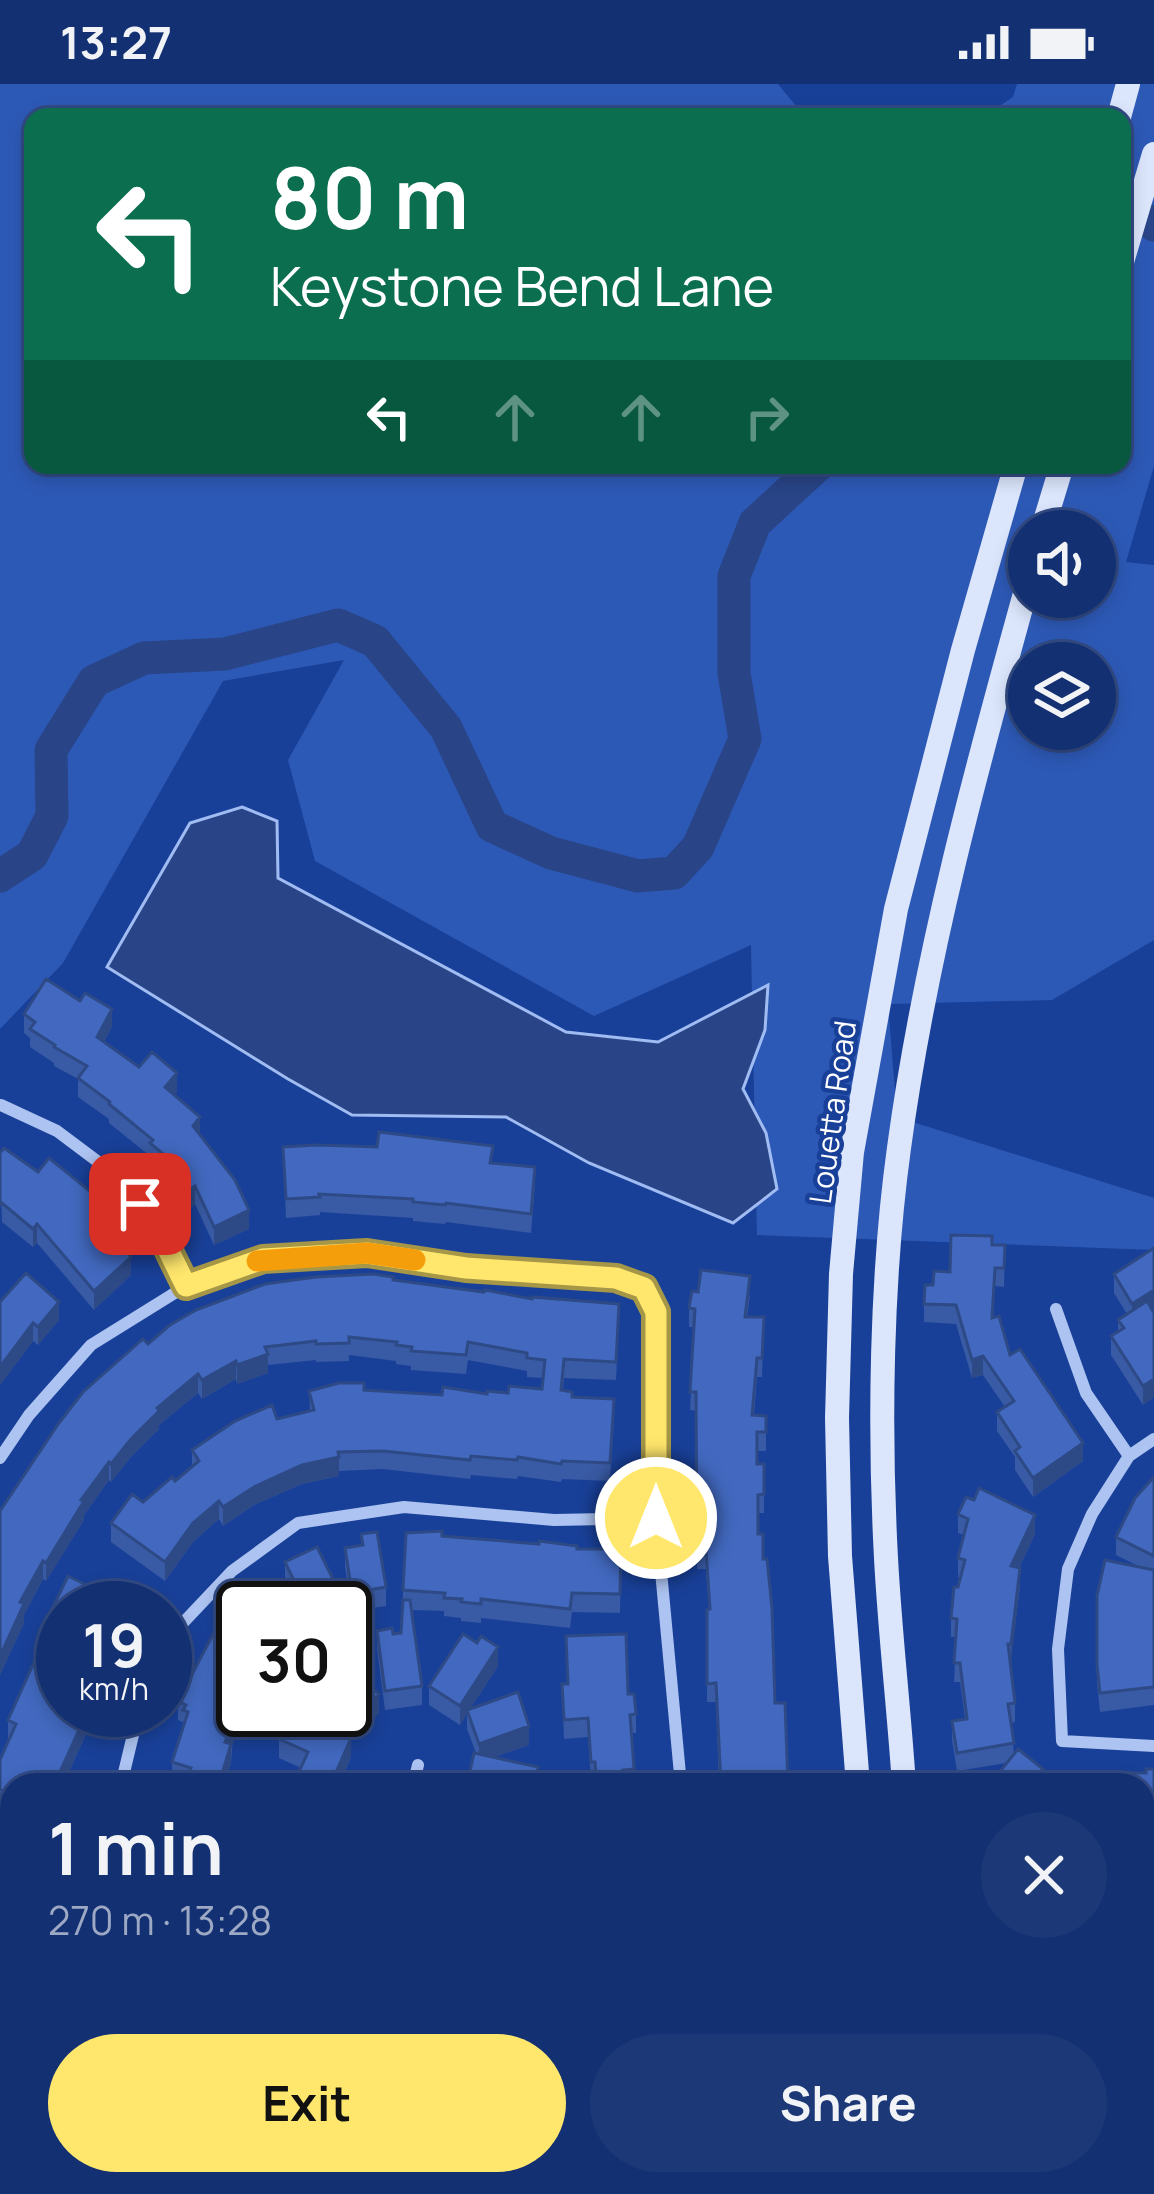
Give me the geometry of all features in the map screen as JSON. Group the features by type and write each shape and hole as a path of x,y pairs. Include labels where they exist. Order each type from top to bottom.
{"main road":[{"path":"1131,232 1154,154"},
{"name":"Louetta Road","path":"857,1773 840,1556 836,1418 852,1152 896,908 1013,474"},
{"path":"1048,510 1059,474"},
{"path":"903,1773 886,1554 883,1417 898,1150 943,907 1019,618"}],"street":[{"path":"1,1105 57,1131 122,1179 158,1229 186,1286"},
{"path":"0,1458 28,1415 92,1345 186,1286 263,1259 367,1253 466,1268 616,1278 644,1288 656,1312 656,1518 680,1773"},
{"path":"1056,1309 1086,1394 1129,1456"},
{"path":"1154,1439 1129,1456 1092,1514 1068,1569 1058,1649 1062,1741 1154,1746"},
{"path":"192,1614 232,1571 298,1523 404,1507 554,1520 656,1518"},
{"path":"124,1773 133,1737"},
{"path":"416,1773 418,1765"}],"shaded area":[{"path":"0,84 778,84 798,108 24,108 24,474 1131,474 1131,108 996,108 1013,97 1017,84 1154,84 1154,466 1126,562 1154,565 1154,940 1052,1000 888,1004 897,1117 1154,1198 1154,1250 757,1235 751,945 594,1016 315,861 288,760 344,660 223,681 63,963 0,1029"},
{"path":"242,807 277,821 278,878 566,1032 658,1042 768,985 765,1030 743,1089 766,1133 777,1189 733,1223 589,1163 506,1117 352,1115 107,967 190,823"}],"building":[{"path":"46,979 80,1001 85,993 112,1009 97,1037 139,1067 152,1052 177,1073 165,1087 200,1117 193,1126 235,1180 249,1210 214,1227 195,1186 191,1189 150,1143 153,1140 78,1078 87,1066 30,1029 35,1022 24,1014"},
{"path":"379,1132 493,1146 490,1163 535,1167 531,1214 413,1199 319,1194 286,1199 283,1147 377,1147"},
{"path":"4,1148 38,1172 49,1158 91,1192 131,1241 123,1248 131,1257 94,1291 37,1224 33,1229 0,1205 0,1153"},
{"path":"951,1235 992,1236 992,1245 1005,1245 1004,1268 995,1268 992,1318 999,1316 1010,1355 1020,1349 1083,1443 1033,1478 997,1412 1014,1401 983,1356 972,1360 956,1305 924,1304 925,1285 933,1285 934,1271 950,1272"},
{"path":"1154,1248 1154,1290 1132,1304 1114,1274"},
{"path":"701,1270 750,1276 745,1317 764,1317 752,1415 766,1416 766,1432 757,1432 757,1464 764,1464 758,1534 763,1534 772,1608 775,1703 785,1703 788,1773 720,1773 716,1683 707,1684 706,1550 697,1550 696,1392 690,1392 695,1309 689,1308 692,1291 698,1292"},
{"path":"26,1273 59,1302 38,1327 33,1323 0,1367 0,1302"},
{"path":"373,1274 532,1299 619,1304 616,1362 564,1359 561,1390 572,1392 572,1397 614,1399 610,1463 338,1452 339,1457 302,1465 223,1507 219,1501 193,1523 165,1562 111,1523 132,1494 143,1502 172,1477 175,1481 199,1461 192,1450 235,1421 272,1405 277,1419 314,1410 309,1391 339,1383 364,1383 364,1390 442,1395 443,1387 487,1394 508,1393 509,1386 542,1389 545,1360 468,1342 466,1355 411,1351 412,1347 397,1342 349,1337 349,1343 265,1347 268,1354 237,1365 236,1361 202,1380 198,1374 157,1408 109,1462 81,1500 46,1563 43,1561 20,1602 24,1604 0,1656 0,1511 83,1392 143,1339 148,1344 196,1310 265,1284"},
{"path":"1147,1301 1154,1313 1154,1379 1143,1386 1111,1336 1124,1328 1118,1320"},
{"path":"1154,1477 1154,1556 1116,1537 1135,1498"},
{"path":"979,1488 1035,1515 1011,1566 1020,1568 1008,1644 1015,1703 1008,1704 1014,1743 957,1753 952,1721 967,1719 960,1663 954,1663 957,1619 951,1618 954,1587 958,1587 965,1560 958,1558 968,1519 958,1514 966,1497 974,1500"},
{"path":"442,1531 442,1536 621,1549 620,1594 572,1593 570,1609 481,1599 481,1604 461,1602 444,1598 445,1593 403,1590 406,1533"},
{"path":"377,1532 386,1587 372,1589 372,1581 350,1581 345,1548 363,1545 361,1534"},
{"path":"317,1547 334,1581 294,1581 285,1562"},
{"path":"1105,1560 1154,1570 1154,1687 1100,1693 1097,1596"},
{"path":"403,1600 410,1600 422,1686 385,1691 377,1631 392,1628 393,1634 401,1633"},
{"path":"216,1629 216,1737 227,1737 225,1742 231,1744 222,1773 189,1773 191,1768 172,1762 180,1737 192,1737 192,1674"},
{"path":"463,1634 477,1643 481,1636 498,1647 460,1706 429,1686"},
{"path":"626,1634 628,1694 634,1694 636,1714 630,1715 634,1769 596,1773 588,1718 564,1720 566,1636"},
{"path":"36,1658 36,1737 76,1737 59,1773 0,1773 0,1760 16,1724 8,1720"},
{"path":"518,1692 529,1726 479,1744 467,1710"},
{"path":"280,1737 351,1737 337,1770 344,1773 298,1773 308,1752"},
{"path":"1018,1749 1043,1769 1040,1773 999,1773"},
{"path":"474,1753 538,1767 537,1773 470,1773"}],"waterway":[{"path":"1131,211 1154,225"},
{"path":"0,876 32,855 52,816 51,750 94,681 144,658 225,654 338,625 375,641 446,728 492,826 551,853 638,876 674,873 698,847 745,739 734,673 734,576 755,523 808,474"}],"slow traffic":[{"path":"257,1261 367,1253 415,1260"}],"route":[{"path":"140,1204 186,1286 263,1259 367,1253 466,1268 616,1278 644,1288 656,1312 656,1518"}]}
